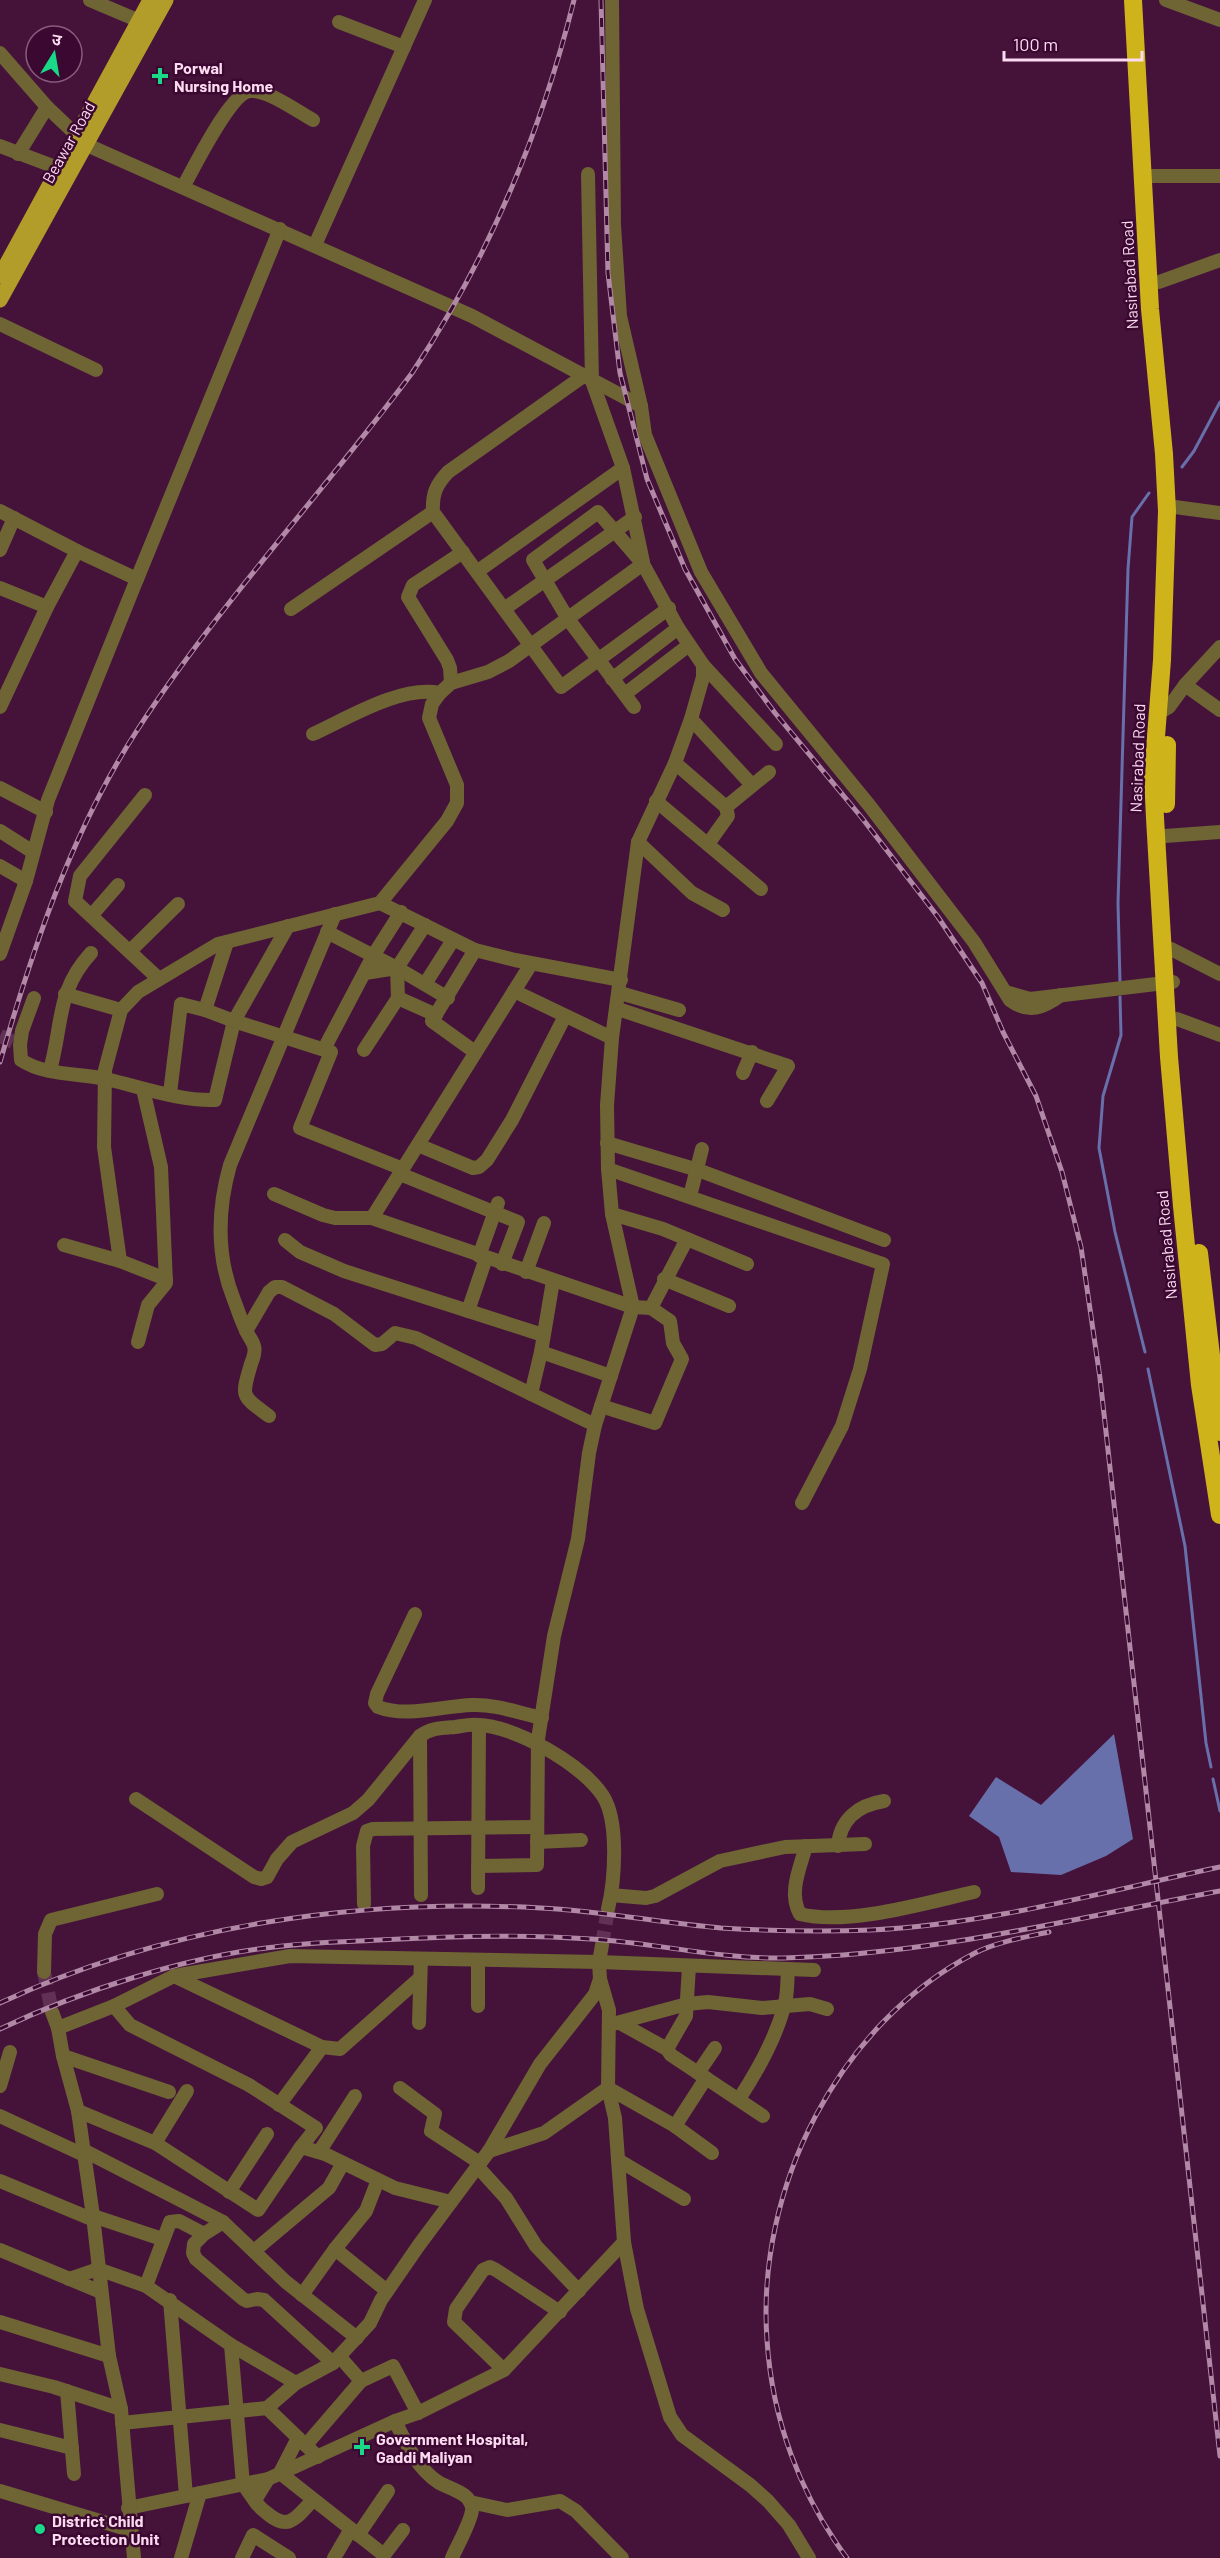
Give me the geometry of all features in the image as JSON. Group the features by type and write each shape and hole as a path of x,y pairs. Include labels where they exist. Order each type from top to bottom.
{"highway":[{"name":"Nasirabad Road","path":"1134,0 1150,309 1167,511 1163,710 1165,836 1171,949 1169,1057 1194,1331 1220,1515"},
{"name":"Nasirabad Road","path":"1143,0 1152,176 1175,507 1173,657 1154,775 1155,818 1169,982 1177,1018 1187,1151 1220,1432"}],"main road":[{"name":"Beawar Road","path":"146,24 150,0"},
{"name":"Beawar Road","path":"0,300 82,140 146,24 166,0"},
{"name":"Beawar Road","path":"0,276 58,168 82,140"}],"street":[{"path":"90,0 146,24"},
{"path":"315,245 425,0"},
{"path":"612,0 614,225 620,316 641,406 645,435 701,572 761,673 869,805 975,942 1010,1000 1025,1008 1041,1007 1061,995 1118,990 1169,982"},
{"path":"1166,0 1220,20"},
{"path":"339,22 404,47"},
{"path":"0,52 47,107 82,140 472,316 587,379 627,396 641,406"},
{"path":"183,187 230,106 245,92 268,95 313,120"},
{"path":"18,154 47,107"},
{"path":"0,146 58,168"},
{"path":"588,174 587,379 623,468 643,564"},
{"path":"1152,176 1220,176"},
{"path":"0,954 26,881 49,802 280,229"},
{"path":"1159,282 1220,260"},
{"path":"0,324 96,370"},
{"path":"587,379 448,471 437,484 432,498 433,512 561,687 669,608"},
{"path":"478,571 623,468"},
{"path":"1175,507 1220,513"},
{"path":"0,511 137,579"},
{"path":"291,609 433,512"},
{"path":"533,560 598,512 643,564 678,628 703,665 776,744"},
{"path":"504,609 635,517"},
{"path":"0,550 14,518"},
{"path":"515,545 521,553 533,560 568,619 634,707"},
{"path":"0,707 47,607 77,551"},
{"path":"451,683 447,660 408,597 413,585 462,552"},
{"path":"380,903 447,821 457,803 457,785 429,718 432,704 440,693 451,683 488,672 530,647 643,564"},
{"path":"0,588 47,607"},
{"path":"612,679 678,628"},
{"path":"625,694 689,645"},
{"path":"1163,710 1220,647"},
{"path":"478,1866 537,1865 540,1730 554,1636 578,1539 589,1453 595,1425 633,1307 612,1214 607,1143 608,1078 612,1038 618,1009 638,842 675,762 691,719 703,677 703,665"},
{"path":"1185,685 1220,710"},
{"path":"313,734 401,696 427,690 440,693"},
{"path":"691,719 752,785"},
{"path":"675,762 726,807 728,816 708,844"},
{"path":"726,807 769,772"},
{"path":"0,788 49,802"},
{"path":"145,795 80,876 75,901 159,979"},
{"path":"656,801 761,889"},
{"path":"0,831 33,852"},
{"path":"1165,836 1220,832"},
{"path":"638,842 692,893 723,910"},
{"path":"0,866 26,881"},
{"path":"91,916 118,885"},
{"path":"120,1261 104,1147 105,1070 121,1010 138,992 218,944 380,903 475,950 620,987 679,1010"},
{"path":"130,951 178,904"},
{"path":"324,1049 374,956 401,912"},
{"path":"269,1416 249,1401 244,1394 243,1387 255,1353 226,1280 222,1262 220,1226 223,1191 230,1165 335,914"},
{"path":"364,1050 398,998 397,968 425,925"},
{"path":"34,998 22,1031 21,1060 50,1070 105,1078 170,1094 215,1100 234,1022 288,926"},
{"path":"327,932 397,968 448,998"},
{"path":"425,984 453,940"},
{"path":"205,1010 227,942"},
{"path":"1171,949 1220,974"},
{"path":"475,950 432,1021 475,1052"},
{"path":"50,1070 65,994 76,969 91,953"},
{"path":"372,1218 531,964"},
{"path":"365,973 397,968"},
{"path":"514,991 612,1038"},
{"path":"65,994 121,1010"},
{"path":"398,998 436,1015"},
{"path":"170,1094 181,1004 331,1052 300,1128 401,1171 497,1207 518,1222 502,1264"},
{"path":"618,1009 752,1052 788,1066 767,1101"},
{"path":"418,1144 473,1168 483,1165 512,1120 565,1016"},
{"path":"1177,1018 1220,1035"},
{"path":"742,1073 752,1052"},
{"path":"138,1342 148,1305 166,1283 160,1167 143,1089"},
{"path":"607,1143 698,1170 884,1240"},
{"path":"690,1196 702,1149"},
{"path":"608,1169 883,1264 860,1369 842,1426 802,1503"},
{"path":"274,1194 322,1215 335,1218 372,1218 633,1307 651,1308 670,1321 673,1343 682,1359 655,1423 601,1406"},
{"path":"762,1222 769,1198"},
{"path":"468,1311 497,1207"},
{"path":"612,1214 663,1229 747,1264"},
{"path":"526,1272 544,1223"},
{"path":"651,1308 687,1239"},
{"path":"285,1240 300,1252 344,1271 543,1335"},
{"path":"64,1245 120,1261 166,1279"},
{"path":"664,1280 729,1306"},
{"path":"531,1394 553,1281"},
{"path":"246,1331 269,1292 275,1287 282,1287 334,1314 375,1345 382,1344 395,1333 403,1334 595,1425"},
{"path":"541,1352 611,1376"},
{"path":"415,1614 377,1694 375,1703 378,1707 387,1710 453,1708 472,1705 495,1707 540,1730 603,1796 609,1811 614,1838 611,1895 608,1909"},
{"path":"453,1708 472,1725 479,1829 478,1888"},
{"path":"136,1798 254,1877 261,1879 267,1877 277,1859 292,1842 343,1817 368,1800 420,1736 440,1728 472,1725 540,1730"},
{"path":"420,1736 421,1895"},
{"path":"838,1842 842,1827 859,1808 884,1801"},
{"path":"343,1817 367,1831 373,1829 537,1827"},
{"path":"363,1904 363,1846 367,1831"},
{"path":"537,1842 581,1840"},
{"path":"611,1895 646,1898 654,1896 720,1861 785,1847 838,1842 865,1844"},
{"path":"806,1846 795,1885 794,1904 800,1914 816,1918 870,1914 974,1892"},
{"path":"44,1972 45,1934 51,1920 157,1894"},
{"path":"602,1946 599,1962 600,1979 614,2024 608,2088 615,2118 624,2242 637,2309 670,2417 682,2435 768,2501 789,2525 809,2558"},
{"path":"58,2028 114,2006 174,1976 291,1956 599,1962 814,1970"},
{"path":"419,2023 421,1959"},
{"path":"477,2006 478,1960"},
{"path":"667,2049 683,2025 687,2004 688,1966"},
{"path":"739,2099 762,2063 785,2005 788,1969"},
{"path":"174,1976 322,2047 340,2049 420,1978"},
{"path":"0,2374 67,2391 121,2416 179,2418 267,2408 296,2383 337,2360 370,2323 387,2291 489,2151 540,2064 596,1994 600,1979"},
{"path":"614,2024 687,2004 708,2002 762,2008 810,2004 828,2009"},
{"path":"78,2111 155,2143 258,2210 316,2128 249,2085 130,2025 114,2006"},
{"path":"52,2013 58,2028 78,2111 94,2218 109,2356 121,2416 134,2558"},
{"path":"614,2024 667,2049 671,2055 764,2116"},
{"path":"279,2104 322,2047"},
{"path":"675,2126 715,2048"},
{"path":"0,2086 10,2052"},
{"path":"63,2056 169,2091"},
{"path":"400,2088 435,2114 431,2131 479,2165 506,2198 536,2246 579,2291"},
{"path":"489,2151 544,2133 608,2088"},
{"path":"608,2088 675,2126 712,2153"},
{"path":"155,2143 187,2091"},
{"path":"319,2152 355,2096"},
{"path":"0,2116 84,2152 223,2222 302,2295 357,2338"},
{"path":"229,2192 267,2134"},
{"path":"301,2147 319,2152 395,2188 451,2202"},
{"path":"618,2160 684,2199"},
{"path":"254,2251 329,2188 343,2163"},
{"path":"302,2295 366,2211 378,2180"},
{"path":"0,2181 94,2218 162,2239"},
{"path":"146,2286 170,2222 174,2220 204,2234"},
{"path":"223,2222 204,2234 192,2248 196,2259 243,2299 264,2300 361,2381"},
{"path":"128,2508 274,2476 395,2421 418,2413 504,2370 624,2242"},
{"path":"335,2249 387,2291"},
{"path":"0,2250 101,2292"},
{"path":"504,2370 454,2322 456,2309 483,2270 490,2267 496,2270 560,2312"},
{"path":"69,2279 98,2269 146,2286 170,2300 231,2345 296,2383"},
{"path":"170,2300 186,2496"},
{"path":"0,2322 109,2356"},
{"path":"231,2345 243,2484 257,2504 278,2522 286,2523 313,2500"},
{"path":"257,2504 256,2497 302,2441 361,2381 393,2366 418,2413"},
{"path":"67,2391 74,2474"},
{"path":"267,2408 318,2457"},
{"path":"395,2421 413,2456 424,2469 437,2481 462,2494 471,2502 507,2510 560,2501 576,2511 622,2558"},
{"path":"0,2430 72,2448"},
{"path":"274,2476 313,2500 384,2555 404,2530"},
{"path":"0,2491 130,2530"},
{"path":"334,2558 388,2491"},
{"path":"181,2558 200,2493"},
{"path":"452,2558 472,2511 471,2502"},
{"path":"242,2558 253,2535 268,2514"},
{"path":"253,2535 289,2558"}],"water":[{"path":"1114,1734 1133,1839 1106,1856 1061,1875 1011,1872 999,1837 969,1816 996,1777 1041,1805"}],"waterway":[{"path":"1182,467 1194,451 1220,402"},
{"path":"1120,982 1118,903 1128,569 1132,517 1149,493"},
{"path":"1120,997 1121,1035 1103,1096 1099,1148 1115,1232 1145,1352"},
{"path":"1148,1369 1185,1546 1206,1743 1211,1767"},
{"path":"1213,1779 1220,1811"}],"tunnel":[{"path":"0,1036 20,1045"},
{"path":"602,1945 608,1909"},
{"path":"44,1972 52,2012"}],"railway":[{"path":"0,1062 40,934 56,892 92,810 136,732 201,639 412,373 465,285 509,194 528,146 561,50 574,0"},
{"path":"601,0 608,273 620,373 647,479 685,569 735,659 775,713 862,818 938,917 982,983 1003,1032 1036,1096 1062,1172 1081,1247 1100,1378 1220,2456"},
{"path":"0,2003 64,1976 129,1954 196,1936 264,1922 333,1913 472,1906 541,1908 721,1928 796,1931 871,1930 915,1927 1002,1914 1220,1867"},
{"path":"0,2029 98,1989 169,1967 287,1945 432,1937 538,1936 615,1941 759,1958 838,1955 948,1943 1220,1891"},
{"path":"847,2558 830,2534 802,2482 782,2427 770,2369 767,2340 767,2283 776,2225 792,2169 816,2116 846,2067 883,2022 926,1984 975,1953 1002,1943 1049,1932"}],"place":[{"name":"Porwal Nursing Home","path":"160,76"},
{"name":"Government Hospital, Gaddi Maliyan","path":"362,2447"},
{"name":"District Child Protection Unit","path":"40,2529"}]}
